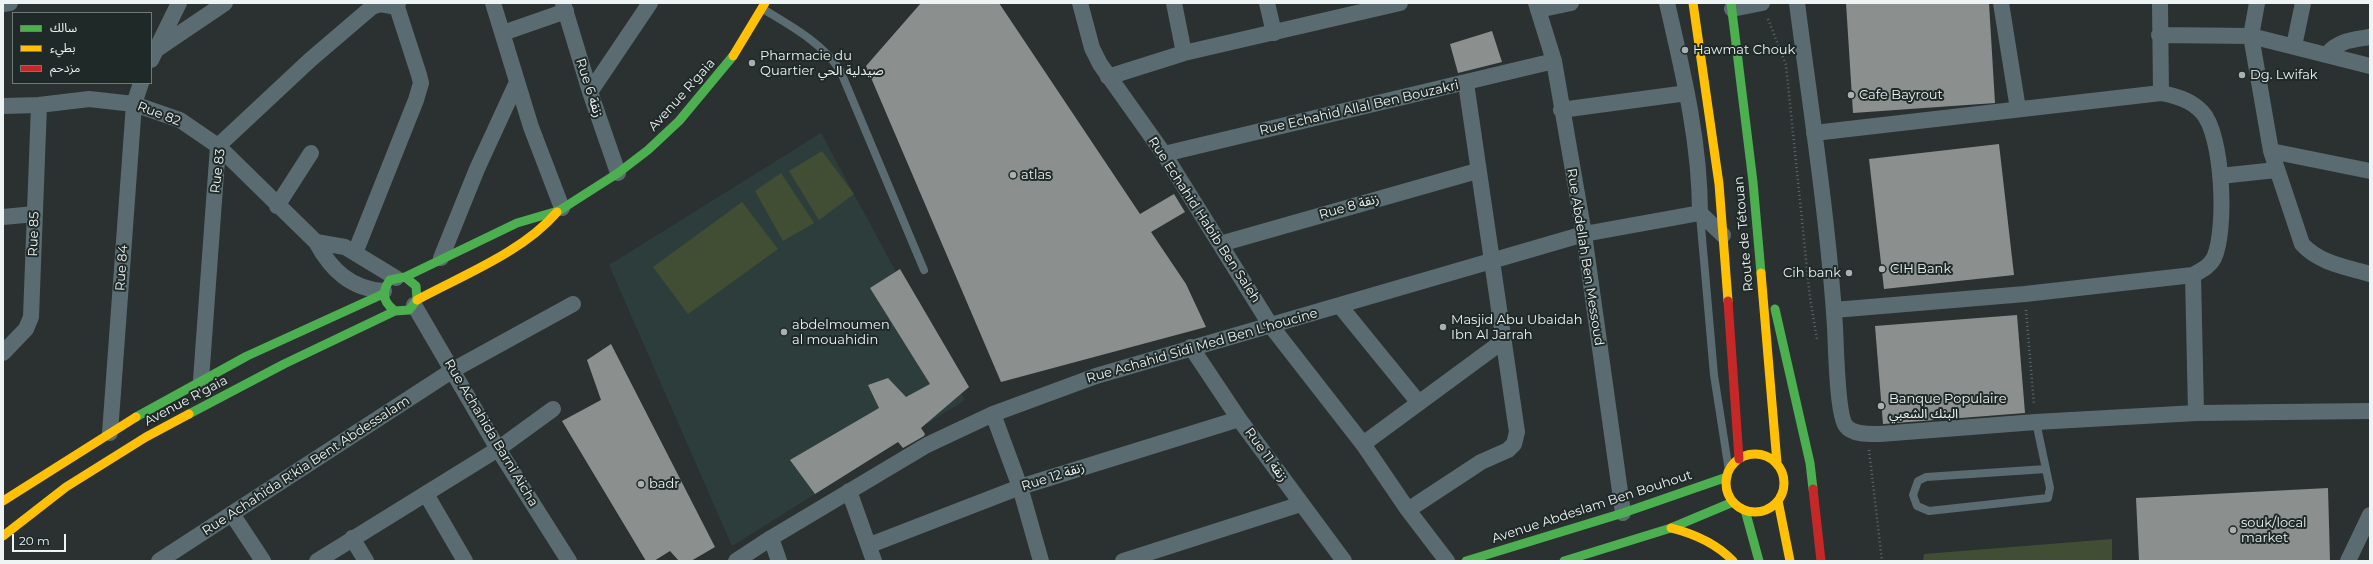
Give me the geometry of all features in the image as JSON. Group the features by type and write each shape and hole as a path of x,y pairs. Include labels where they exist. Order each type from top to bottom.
{"main road":[{"name":"Route de Tétouan","path":"1693,3 1719,184 1738,460"},
{"name":"Avenue R'gaia","path":"416,302 520,245 545,226 560,210 618,173 648,150 679,121 732,58 764,6"},
{"name":"Route de Tétouan","path":"1732,6 1756,220 1777,463 1784,478 1782,494 1778,501 1790,561"},
{"name":"Avenue R'gaia","path":"400,278 517,222 560,210"},
{"path":"1756,220 1810,464 1821,561"},
{"path":"400,278 416,286 416,302 409,310 395,311 389,307 383,292 386,285 400,278"},
{"name":"Avenue R'gaia","path":"3,501 110,432 201,380 304,328 383,292"},
{"name":"Avenue R'gaia","path":"3,536 66,487 146,437 284,364 395,311"},
{"path":"1777,463 1758,454 1748,455 1738,460 1728,474 1729,495 1733,502 1745,510 1759,512 1772,508 1778,501"},
{"name":"Avenue Abdeslam Ben Bouhout","path":"1466,561 1623,513 1728,474"},
{"path":"1564,561 1671,528 1733,502"},
{"path":"1745,510 1759,561"},
{"path":"1671,528 1702,537 1727,559"}],"street":[{"path":"3,4 10,3"},
{"path":"154,54 225,3"},
{"path":"493,3 560,210"},
{"path":"590,92 650,3"},
{"name":"Rue Echahid Habib Ben Saleh","path":"1080,3 1092,48 1108,77 1164,154 1271,326 1363,444 1408,510 1447,561"},
{"path":"1174,3 1184,53"},
{"path":"1267,3 1274,33"},
{"path":"1108,77 1184,53 1274,33 1360,8 1400,3"},
{"path":"1537,6 1571,3"},
{"path":"1668,3 1687,92 1700,186 1700,213 1723,235"},
{"path":"1732,6 1759,3"},
{"path":"1797,3 1814,133 1834,310 1842,417 1846,426 1851,430 1865,434 2196,413 2370,411"},
{"path":"2001,3 2018,109"},
{"path":"2160,3 2159,35 2161,93"},
{"path":"2257,3 2251,36 2271,151 2276,170 2302,244 2310,253 2336,264 2370,274"},
{"path":"2294,46 2303,3"},
{"path":"154,54 175,4"},
{"name":"Rue 83","path":"201,380 218,146 310,60 372,7 380,4 397,5"},
{"path":"354,253 416,100 421,83 397,5"},
{"path":"503,33 564,5"},
{"name":"Rue 6 زنقة","path":"564,5 590,92 618,173"},
{"name":"Rue Abdellah Ben Messoud","path":"1537,6 1554,61 1561,110 1584,234 1623,513"},
{"path":"2159,35 2251,36 2370,66"},
{"path":"2327,54 2335,45 2346,40 2370,37"},
{"name":"Rue Echahid Allal Ben Bouzakri","path":"1164,154 1554,61"},
{"path":"441,258 477,169 518,82"},
{"path":"1408,510 1481,462 1508,450 1514,444 1517,432 1477,171 1466,83"},
{"name":"Rue 84","path":"110,432 134,104 141,84"},
{"path":"1561,110 1687,92"},
{"path":"1814,133 2161,93 2180,97 2202,112 2209,121 2220,176 2222,212 2218,246 2207,267 2193,275 2025,294 1834,310"},
{"name":"Rue 82","path":"3,106 39,105 88,99 134,104 180,120 218,146 277,206 316,242 326,261 341,274 360,287 383,292"},
{"name":"Rue 85","path":"3,353 26,329 31,317 39,105"},
{"path":"2271,151 2370,172"},
{"path":"277,206 311,153"},
{"path":"2220,176 2276,170"},
{"name":"Rue 8 زنقة","path":"1220,244 1477,171"},
{"name":"Rue Achahid Sidi Med Ben L'houcine","path":"736,561 771,538 927,445 993,414 1096,376 1191,347 1271,326 1584,234 1700,213"},
{"path":"3,217 35,214"},
{"path":"316,242 338,245 400,278"},
{"path":"2193,275 2196,413"},
{"name":"Rue Achahida Barni Aicha","path":"416,302 498,449 569,561"},
{"name":"Rue Achahida R'kia Bent Abdessalam","path":"159,561 453,370 572,304"},
{"path":"1340,306 1419,403"},
{"path":"1363,444 1503,341"},
{"name":"Rue 11 زنقة","path":"1191,347 1239,419 1344,561"},
{"path":"317,561 498,449 553,409"},
{"path":"993,414 1020,487 1040,561"},
{"name":"Rue 12 زنقة","path":"870,545 1020,487 1239,419"},
{"path":"849,491 870,545 874,561"},
{"path":"426,494 465,561"},
{"path":"1123,561 1301,504"},
{"path":"232,514 263,561"},
{"path":"2348,561 2370,514"},
{"path":"352,538 366,561"},
{"path":"771,538 779,561"}],"lane":[{"path":"764,6 817,45 831,57 840,70 924,270"},
{"path":"1700,213 1714,375 1728,474"},
{"path":"2036,422 2046,469 2050,488 2048,498 1929,511 1917,506 1913,495 1918,481 1926,476 2046,469"}],"path":[{"path":"1759,3 1770,22 1786,65 1810,298 1818,344"},
{"path":"2025,294 2036,422"},
{"path":"1865,434 1871,457 1882,561"}],"shaded area":[{"name":"abdelmoumen al mouahidin","path":"821,133 965,400 732,546 609,265"}],"green space":[{"path":"822,151 854,194 819,220 789,171"},
{"path":"781,173 814,223 783,241 755,191"},
{"path":"742,202 778,249 688,314 653,267"},
{"path":"2112,539 2112,561 1923,561 1924,554"}],"building":[{"name":"atlas","path":"921,3 999,3 1140,214 1174,194 1185,212 1151,232 1186,284 1206,327 1001,382 866,66"},
{"path":"1846,3 1989,3 1995,103 1853,113"},
{"path":"1492,31 1502,62 1458,73 1450,44"},
{"path":"1999,144 2014,275 1884,289 1869,159"},
{"name":"abdelmoumen al mouahidin","path":"900,269 969,387 921,428 925,434 924,436 903,448 898,442 815,494 790,460 879,408 868,385 888,378 906,397 930,384 870,288"},
{"path":"2017,315 2025,413 1883,424 1875,326"},
{"name":"badr","path":"611,344 715,547 691,561 679,561 670,551 654,561 646,561 562,421 601,400 587,360"},
{"name":"souk/local market","path":"2328,488 2330,561 2139,561 2136,498"}],"traffic: fast":[{"path":"1731,3 1753,182 1761,273"},
{"path":"557,212 618,173 648,150 679,121 733,56"},
{"path":"405,277 416,286 417,300 409,310 395,311 388,304 384,293 390,280 405,277 517,223 558,211"},
{"path":"136,417 247,356 383,294"},
{"path":"1775,309 1810,463 1813,489"},
{"path":"189,414 284,364 395,311"},
{"path":"1466,561 1623,513 1727,477"},
{"path":"1564,561 1671,528 1733,502"},
{"path":"1745,510 1759,561"}],"traffic: slow":[{"path":"733,56 765,3"},
{"path":"1693,3 1719,184 1728,301"},
{"path":"417,300 492,262 510,251 543,226 557,212"},
{"path":"1761,273 1777,463"},
{"path":"3,536 66,487 146,437 189,414"},
{"path":"3,501 136,417"},
{"path":"1755,454 1766,456 1779,467 1782,472 1784,483 1782,494 1771,507 1766,510 1755,512 1744,510 1731,499 1728,494 1726,483 1728,472 1739,459 1744,456 1755,454"},
{"path":"1778,501 1790,561"},
{"path":"1671,528 1705,540 1720,549 1733,561"}],"traffic: jam":[{"path":"1728,301 1739,459"},
{"path":"1813,489 1821,561"}],"place":[{"name":"Hawmat Chouk","path":"1685,50"},
{"name":"Pharmacie du Quartier صيدلية الحي","path":"752,63"},
{"name":"Dg. Lwifak","path":"2242,75"},
{"name":"Cafe Bayrout","path":"1851,95"},
{"name":"atlas","path":"1013,175"},
{"name":"CIH Bank","path":"1882,269"},
{"name":"Cih bank","path":"1849,273"},
{"name":"Masjid Abu Ubaidah Ibn Al Jarrah","path":"1443,327"},
{"name":"abdelmoumen al mouahidin","path":"784,332"},
{"name":"Banque Populaire البنك الشعبي","path":"1881,406"},
{"name":"badr","path":"641,484"},
{"name":"souk/local market","path":"2233,530"}]}
